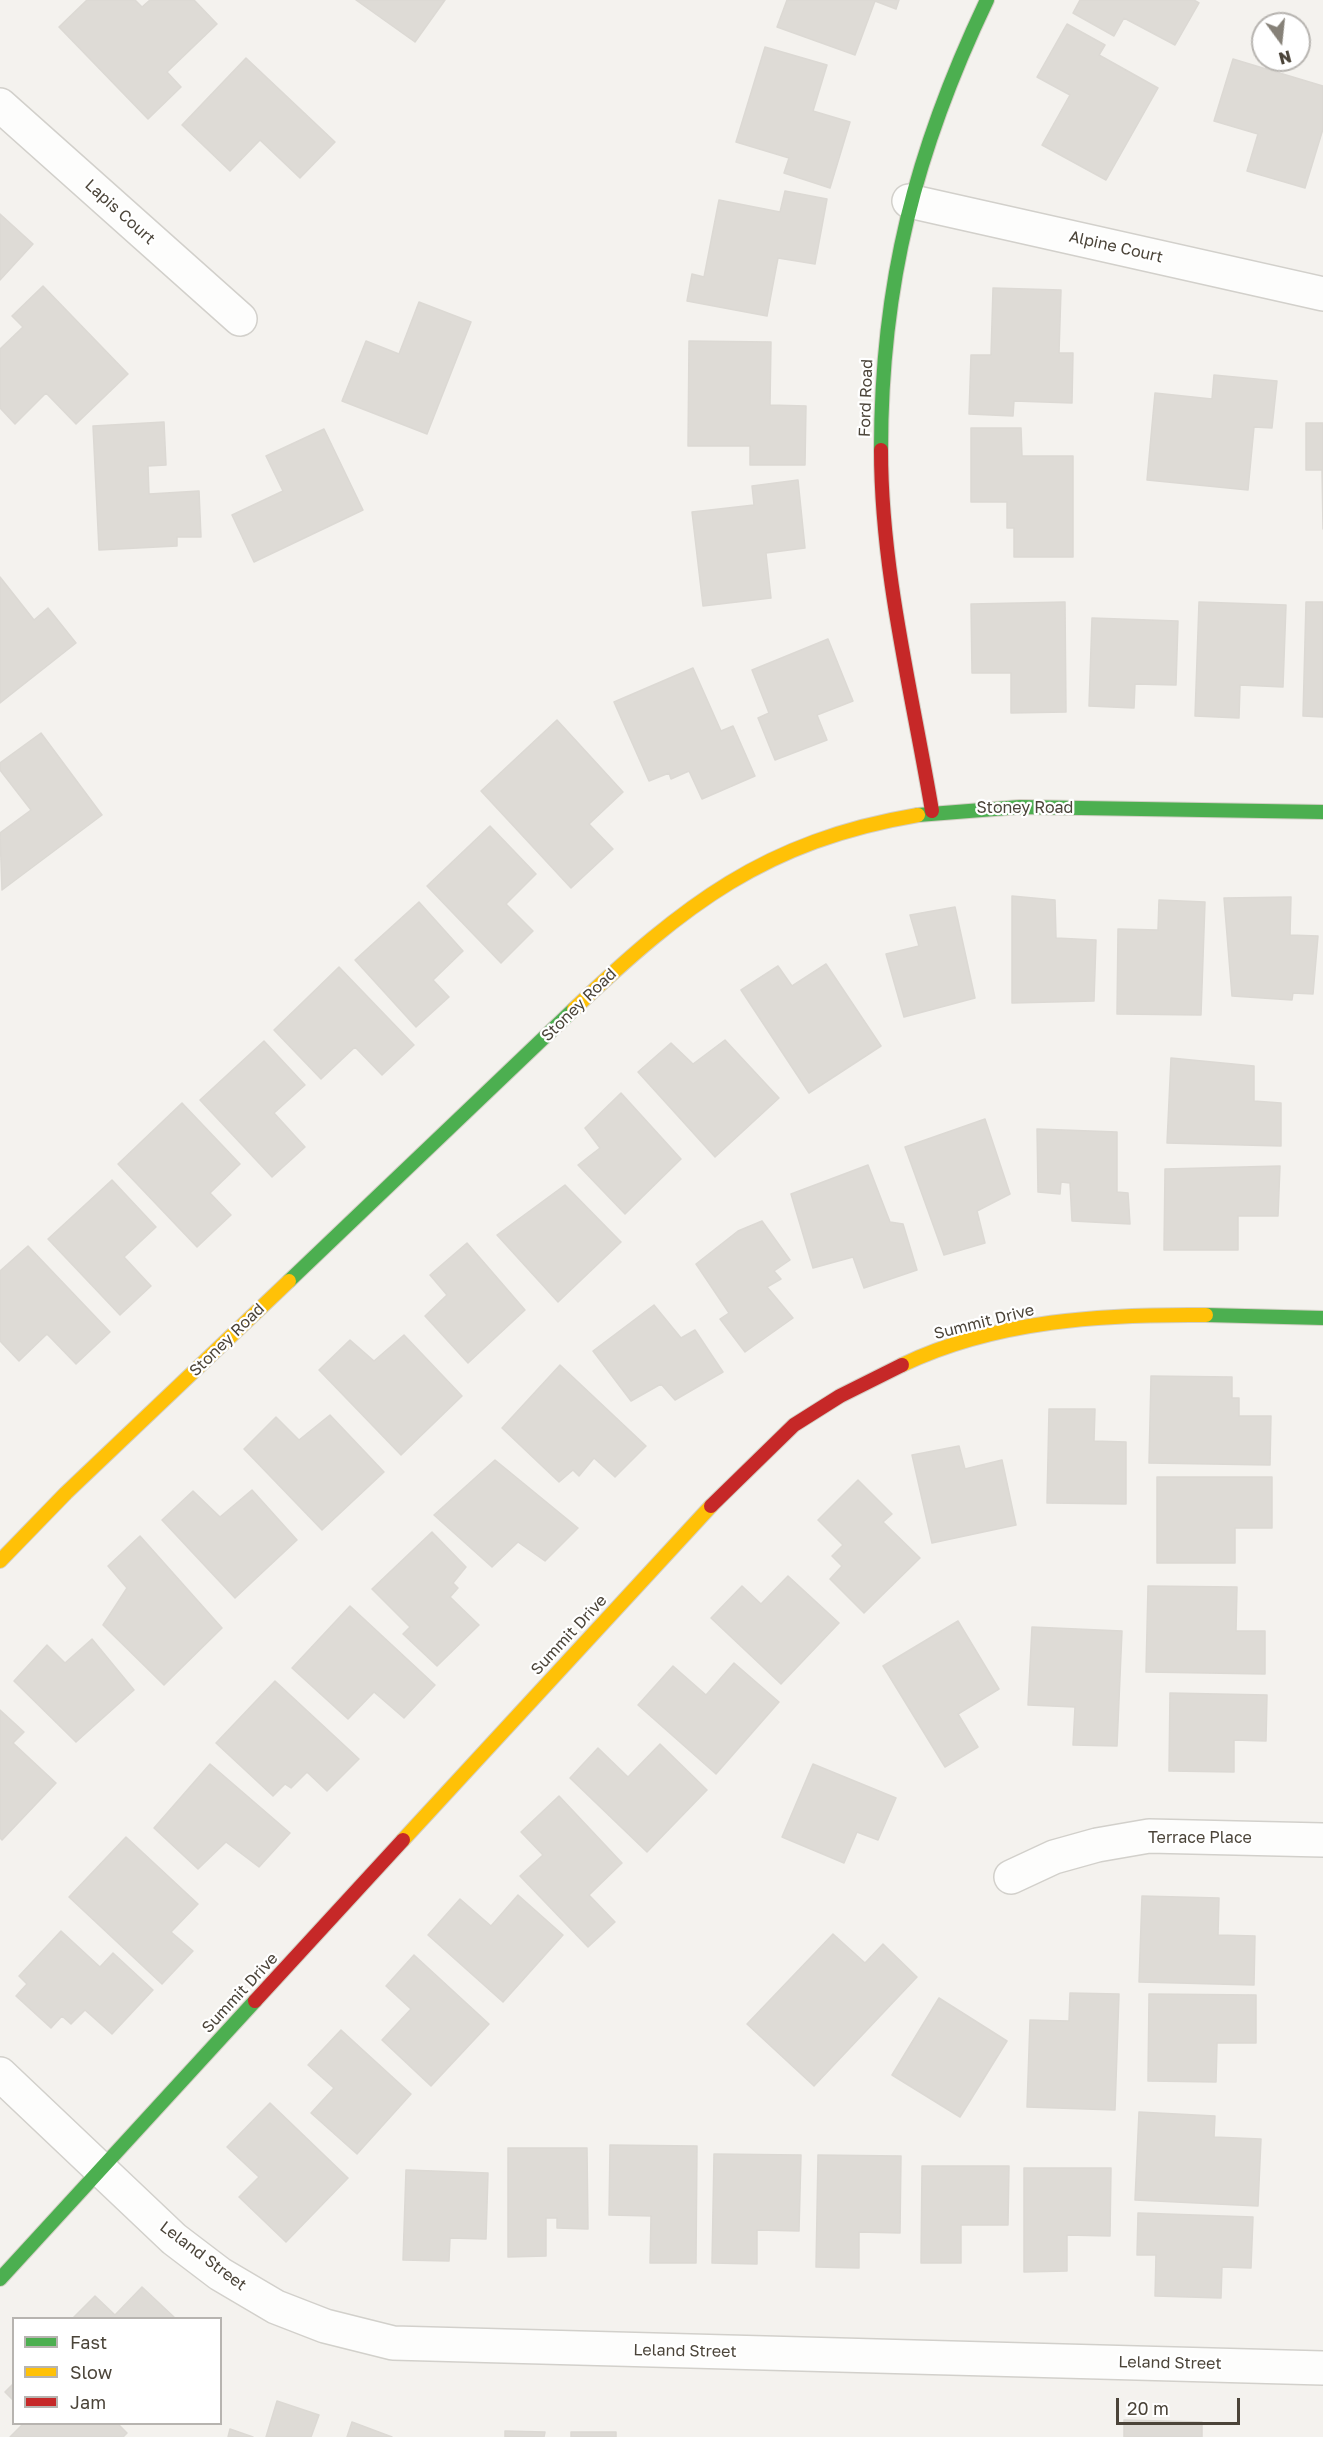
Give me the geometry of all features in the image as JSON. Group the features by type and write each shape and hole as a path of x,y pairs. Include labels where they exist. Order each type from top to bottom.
{"street":[{"name":"Ford Road","path":"932,811 889,547 881,456 882,369 892,284 909,201 934,118 987,0"},
{"name":"Lapis Court","path":"0,105 240,319"},
{"name":"Alpine Court","path":"909,201 1323,294"},
{"name":"Stoney Road","path":"0,1561 66,1492 606,979 689,907 744,872 801,845 866,824 932,811 1007,806 1323,812"},
{"name":"Summit Drive","path":"0,2280 692,1525 787,1431 833,1400 888,1369 949,1345 1009,1329 1077,1318 1147,1314 1323,1318"},
{"name":"Terrace Place","path":"1011,1877 1054,1857 1097,1845 1149,1836 1323,1839"},
{"path":"0,2074 101,2168"},
{"name":"Leland Street","path":"101,2168 174,2238 220,2274 276,2307 325,2326 393,2343 1323,2368"}],"building":[{"path":"87,0 135,0 142,7 150,0 194,0 217,24 167,72 181,87 148,119 59,27"},
{"path":"356,0 445,0 415,42"},
{"path":"787,0 899,0 896,9 875,1 855,55 777,27"},
{"path":"1080,0 1194,0 1199,3 1175,45 1124,18 1114,36 1073,13"},
{"path":"1067,24 1105,45 1099,55 1158,88 1106,180 1042,145 1070,95 1037,77"},
{"path":"765,47 827,65 813,111 850,122 830,188 784,173 789,158 736,142"},
{"path":"246,58 335,142 300,178 260,140 230,171 182,125"},
{"path":"1233,59 1251,64 1251,72 1276,72 1323,86 1323,129 1305,188 1247,171 1258,134 1214,121"},
{"path":"785,191 827,199 815,264 778,258 767,316 687,301 692,274 704,277 719,200 780,212"},
{"path":"0,214 33,244 0,280"},
{"path":"43,286 128,374 76,424 46,393 15,424 0,408 0,349 23,327 12,316"},
{"path":"993,288 1061,290 1059,353 1073,353 1072,403 1014,401 1013,416 969,414 971,355 991,355"},
{"path":"419,302 471,322 427,434 342,401 366,341 399,354"},
{"path":"689,341 771,342 770,405 806,406 805,465 750,465 750,446 688,446"},
{"path":"1214,375 1277,381 1272,428 1254,427 1248,490 1147,480 1155,393 1212,399"},
{"path":"164,422 166,465 148,466 149,494 199,491 201,537 177,537 177,546 99,550 93,426"},
{"path":"1306,423 1323,423 1323,529 1322,470 1306,470"},
{"path":"971,428 1021,428 1022,456 1073,456 1073,557 1014,557 1014,528 1007,528 1007,502 971,502"},
{"path":"324,429 363,510 254,562 232,515 283,491 266,456"},
{"path":"798,480 805,548 766,553 771,598 703,606 692,512 754,505 752,486"},
{"path":"0,577 34,620 48,608 76,643 0,703"},
{"path":"1065,602 1066,712 1011,713 1011,673 972,673 971,604"},
{"path":"1199,602 1286,605 1283,687 1240,685 1239,718 1195,716"},
{"path":"1306,602 1323,602 1323,717 1303,716"},
{"path":"1092,618 1178,621 1176,685 1135,684 1134,708 1089,706"},
{"path":"828,639 853,701 817,715 827,740 775,760 758,718 769,713 752,670"},
{"path":"693,668 721,731 733,726 755,776 702,799 689,771 671,779 669,773 649,781 614,702"},
{"path":"557,720 623,792 589,824 613,849 571,888 481,791"},
{"path":"41,733 102,815 2,890 0,833 31,810 0,770 0,763"},
{"path":"490,826 536,874 506,904 533,931 501,963 427,886"},
{"path":"1012,896 1055,900 1056,938 1096,940 1094,1001 1012,1003"},
{"path":"1291,897 1290,935 1318,936 1313,994 1293,993 1292,1000 1232,996 1224,898"},
{"path":"1159,900 1205,902 1201,1015 1117,1014 1118,929 1158,930"},
{"path":"419,902 463,951 433,980 449,997 416,1027 355,960"},
{"path":"955,907 975,998 904,1017 886,954 919,946 910,915"},
{"path":"826,964 881,1046 809,1093 741,990 778,966 792,986"},
{"path":"339,967 414,1045 382,1075 355,1047 321,1079 274,1030"},
{"path":"725,1040 779,1098 715,1157 638,1072 671,1043 693,1064"},
{"path":"264,1041 305,1085 274,1113 305,1147 272,1177 200,1100"},
{"path":"1171,1058 1254,1066 1254,1101 1281,1103 1281,1146 1167,1143"},
{"path":"621,1093 681,1159 625,1214 578,1165 600,1148 585,1128"},
{"path":"182,1103 240,1164 210,1193 231,1215 197,1247 118,1164"},
{"path":"985,1119 1010,1194 977,1211 985,1243 944,1255 905,1147"},
{"path":"1037,1129 1117,1132 1117,1192 1128,1193 1130,1224 1072,1221 1070,1183 1061,1182 1060,1194 1038,1192"},
{"path":"868,1165 890,1222 903,1224 917,1270 864,1288 853,1257 813,1268 791,1194"},
{"path":"1280,1166 1278,1216 1238,1216 1238,1250 1164,1250 1165,1169"},
{"path":"112,1180 156,1227 124,1257 151,1286 120,1315 48,1239"},
{"path":"565,1185 621,1242 558,1302 497,1235"},
{"path":"762,1221 790,1260 774,1271 781,1279 767,1287 793,1318 745,1352 720,1319 729,1313 696,1264 738,1231"},
{"path":"467,1243 525,1310 468,1363 425,1316 447,1295 430,1275"},
{"path":"28,1246 110,1332 76,1364 47,1334 19,1361 0,1341 0,1271"},
{"path":"654,1305 681,1338 695,1330 723,1372 675,1400 661,1384 631,1401 593,1351"},
{"path":"404,1335 462,1396 401,1455 319,1370 350,1340 374,1361"},
{"path":"560,1365 646,1446 615,1477 594,1458 579,1476 573,1470 559,1482 502,1428"},
{"path":"1151,1376 1232,1377 1232,1398 1239,1398 1239,1416 1271,1416 1270,1465 1149,1463"},
{"path":"1049,1409 1095,1409 1094,1441 1126,1442 1126,1504 1047,1503"},
{"path":"330,1415 384,1472 322,1530 244,1449 276,1417 299,1440"},
{"path":"959,1446 965,1469 1002,1460 1016,1525 932,1543 912,1455"},
{"path":"495,1460 578,1528 545,1561 518,1542 492,1567 434,1515"},
{"path":"1157,1477 1272,1477 1272,1528 1235,1528 1235,1563 1157,1563"},
{"path":"858,1480 892,1514 883,1522 920,1558 864,1613 830,1579 842,1566 832,1556 843,1545 818,1520"},
{"path":"252,1490 297,1540 235,1598 162,1520 193,1491 220,1517"},
{"path":"432,1532 466,1567 453,1583 458,1588 450,1597 479,1625 437,1666 403,1634 410,1627 372,1589"},
{"path":"140,1536 222,1628 164,1685 103,1625 127,1588 108,1566"},
{"path":"788,1576 839,1623 781,1684 711,1618 742,1586 761,1604"},
{"path":"1148,1586 1237,1587 1236,1631 1265,1631 1265,1674 1146,1672"},
{"path":"350,1606 435,1685 404,1718 374,1692 348,1719 292,1668"},
{"path":"958,1621 999,1689 958,1714 978,1747 945,1767 883,1666"},
{"path":"1032,1627 1122,1631 1117,1746 1073,1745 1075,1707 1028,1705"},
{"path":"92,1639 134,1690 76,1742 14,1681 47,1645 65,1663"},
{"path":"734,1663 779,1702 716,1774 638,1705 673,1666 706,1695"},
{"path":"275,1681 359,1759 327,1791 307,1772 291,1788 285,1784 273,1796 216,1743"},
{"path":"1170,1693 1267,1695 1266,1741 1234,1740 1234,1772 1169,1771"},
{"path":"0,1710 24,1732 13,1743 56,1783 2,1840 0,1838"},
{"path":"660,1744 707,1790 647,1852 570,1778 598,1748 628,1777"},
{"path":"210,1764 290,1833 259,1867 226,1842 198,1869 154,1828"},
{"path":"813,1764 896,1798 878,1840 857,1832 844,1863 782,1837"},
{"path":"559,1796 622,1863 589,1895 615,1922 588,1947 520,1876 543,1855 521,1832"},
{"path":"126,1837 198,1904 171,1932 193,1951 162,1984 69,1897"},
{"path":"518,1895 563,1935 503,2002 428,1935 460,1899 491,1926"},
{"path":"1142,1896 1219,1898 1218,1935 1255,1936 1254,1985 1139,1982"},
{"path":"61,1931 100,1967 113,1953 153,1990 112,2034 85,2010 71,2024 62,2016 51,2028 16,1996 27,1984 19,1976"},
{"path":"833,1934 865,1963 883,1944 917,1977 814,2086 747,2024"},
{"path":"414,1955 489,2024 431,2086 382,2040 411,2009 386,1986"},
{"path":"1070,1993 1119,1994 1115,2110 1027,2107 1030,2020 1069,2021"},
{"path":"1149,1994 1256,1995 1256,2043 1217,2043 1216,2082 1148,2081"},
{"path":"939,1998 1007,2041 960,2117 892,2075"},
{"path":"341,2030 411,2094 357,2154 311,2113 334,2088 308,2065"},
{"path":"270,2103 348,2178 286,2242 239,2197 259,2177 227,2147"},
{"path":"1139,2112 1215,2116 1214,2137 1261,2139 1258,2206 1135,2200"},
{"path":"610,2145 697,2146 696,2263 650,2263 651,2216 609,2215"},
{"path":"508,2148 587,2148 588,2229 557,2228 557,2218 546,2218 546,2256 508,2257"},
{"path":"714,2154 801,2155 799,2231 757,2230 757,2264 712,2263"},
{"path":"818,2155 901,2156 900,2233 859,2232 859,2268 816,2267"},
{"path":"922,2166 1009,2166 1008,2225 961,2225 961,2263 921,2263"},
{"path":"1024,2168 1111,2168 1110,2236 1067,2235 1067,2271 1024,2272"},
{"path":"406,2170 488,2173 486,2239 450,2238 449,2261 403,2260"},
{"path":"1138,2213 1253,2217 1251,2268 1222,2267 1221,2298 1155,2296 1156,2255 1137,2255"},
{"path":"142,2287 174,2317 74,2317 95,2296 115,2315"},
{"path":"12,2385 12,2399 5,2392"},
{"path":"277,2401 319,2415 311,2437 266,2437"},
{"path":"1124,2420 1202,2422 1202,2437 1124,2437"},
{"path":"352,2422 392,2437 347,2437"},
{"path":"22,2425 119,2425 127,2433 123,2437 10,2437"},
{"path":"230,2429 253,2437 228,2437"},
{"path":"505,2431 545,2432 544,2437 505,2437"},
{"path":"571,2432 616,2432 616,2437 571,2437"}],"traffic: fast":[{"path":"881,450 888,330 907,218 940,110 987,0"},
{"path":"918,815 1020,807 1323,812"},
{"path":"289,1281 574,1009"},
{"path":"1206,1315 1323,1318"},
{"path":"0,2279 255,2001"}],"traffic: slow":[{"path":"574,1009 652,938 730,883 770,860 815,842 864,827 918,815"},
{"path":"0,1561 66,1493 289,1281"},
{"path":"902,1365 938,1350 1012,1329 1129,1316 1206,1315"},
{"path":"403,1840 711,1506"}],"traffic: jam":[{"path":"881,450 882,495 892,586 932,811"},
{"path":"711,1506 794,1425 840,1396 902,1365"},
{"path":"255,2001 403,1840"}]}
